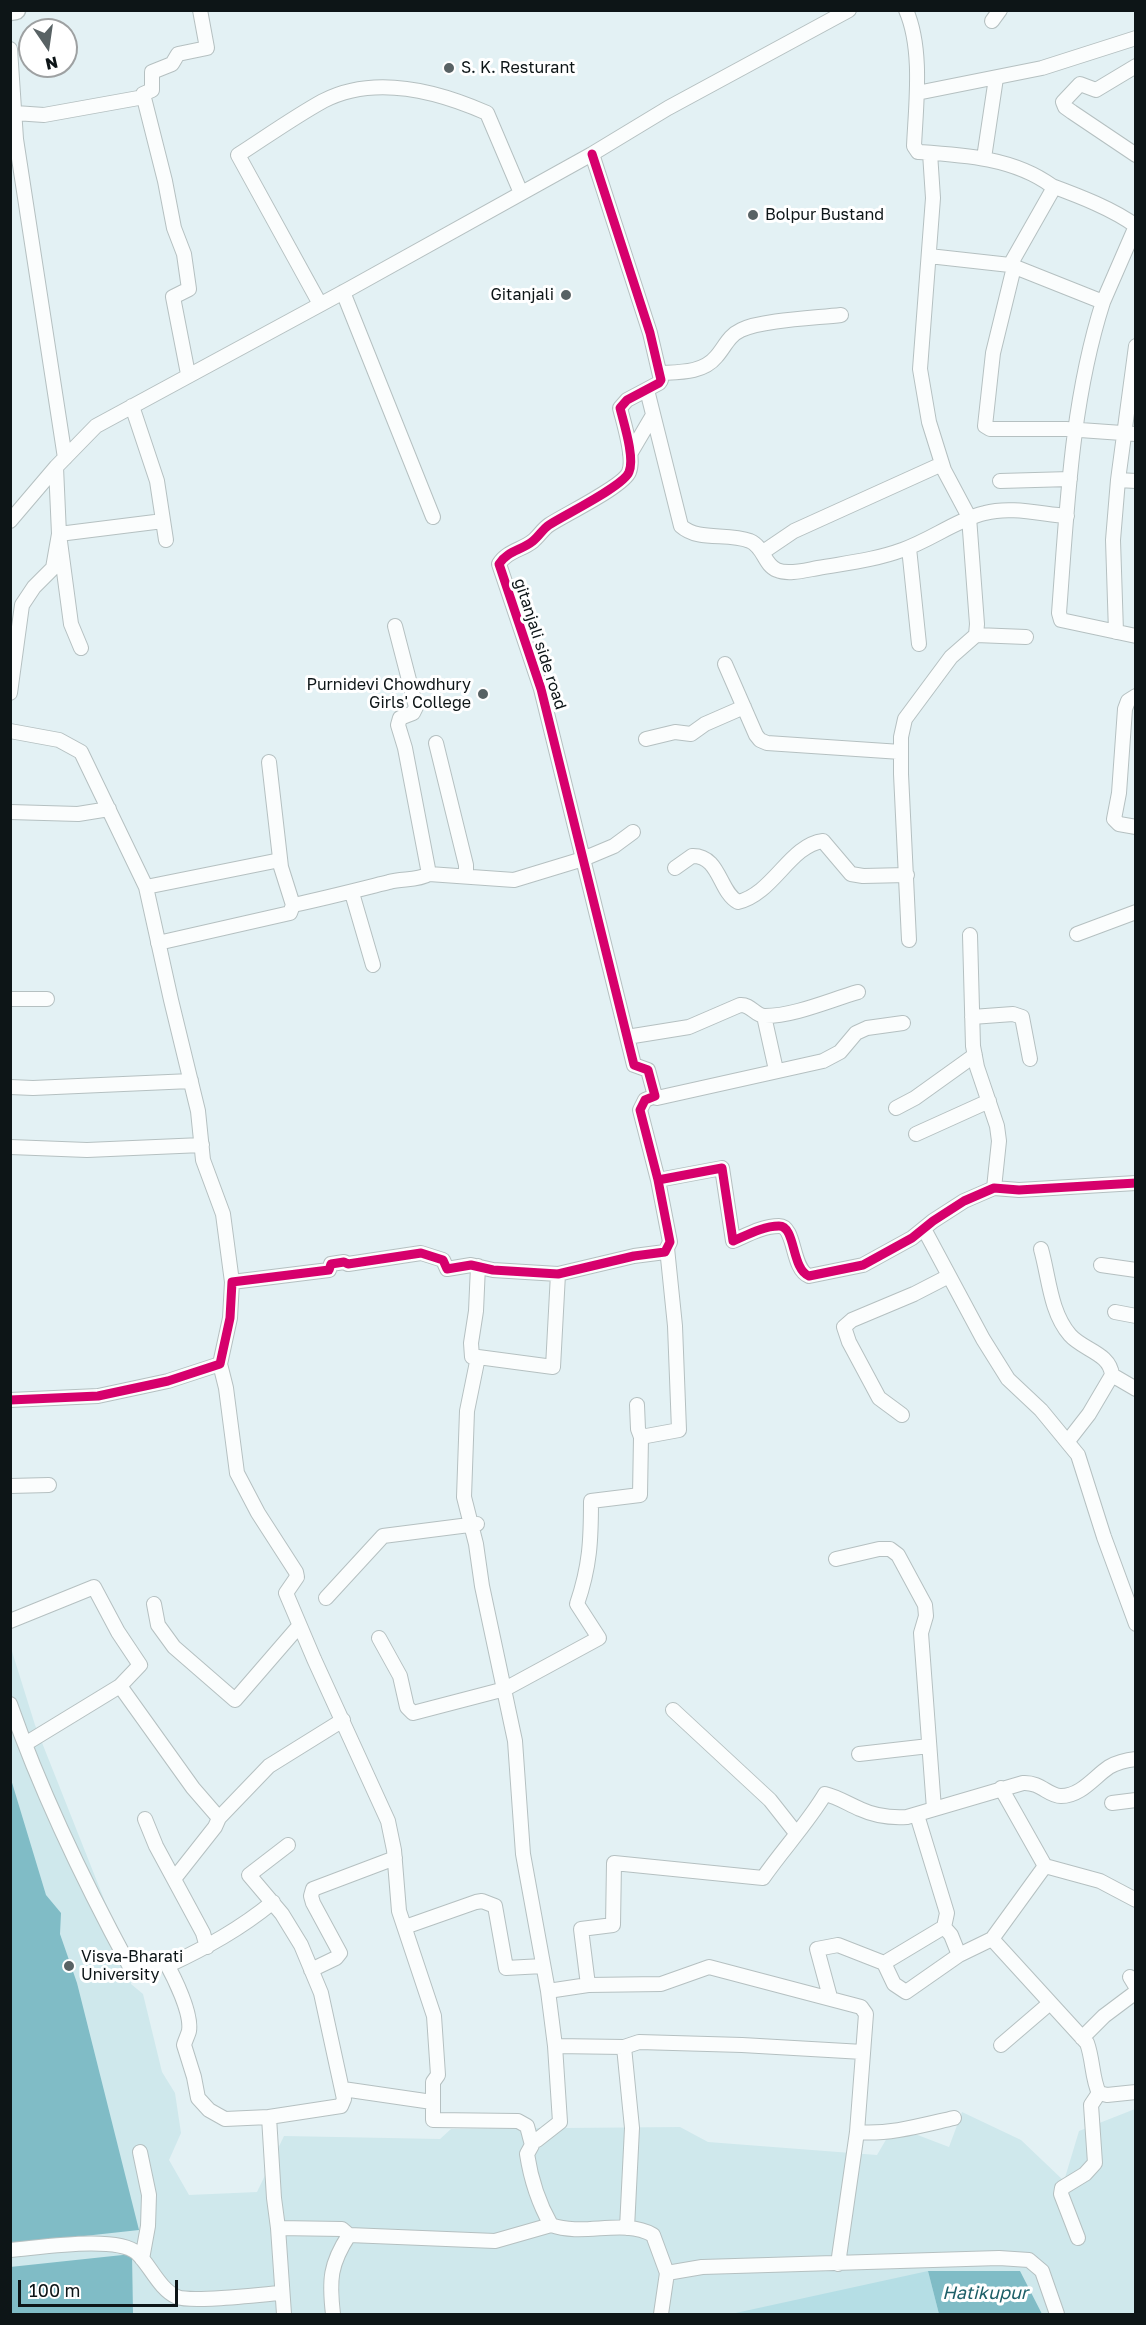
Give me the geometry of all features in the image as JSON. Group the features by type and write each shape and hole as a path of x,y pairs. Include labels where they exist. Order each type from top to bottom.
{"main road":[{"path":"10,11 16,10"}],"street":[{"path":"188,375 173,297 189,289 184,254 174,228 143,94 152,90 152,72 172,64 178,54 207,48 200,10"},
{"path":"10,521 60,463 96,426 344,292 592,154 668,108 849,10"},
{"path":"906,10 912,24 917,93 914,146 918,152 984,158 1025,171 1052,186 1126,219 1135,226 1103,302 1094,330 1076,430 1059,613 1061,620 1136,636"},
{"path":"917,93 1062,63 1136,38"},
{"path":"10,49 14,123 60,463 59,534 71,624 81,648"},
{"path":"1136,66 1096,90 1083,84 1077,85 1063,102 1072,112 1136,154"},
{"path":"984,158 996,78"},
{"path":"320,304 238,155 325,100 368,87 406,89 456,99 487,113 521,194"},
{"path":"14,123 44,115 144,97"},
{"path":"930,153 933,198 920,369 929,422 942,464 969,517 975,582 976,635"},
{"path":"592,154 650,333 660,373 659,383 627,400 620,408 630,454"},
{"path":"1052,186 1053,191 1012,266 993,353 986,426 990,429 1076,430 1130,434"},
{"path":"929,256 1012,266 1103,302"},
{"path":"344,292 433,517"},
{"path":"660,373 691,371 706,365 715,359 730,337 741,330 841,315"},
{"path":"1116,632 1113,540 1118,480 1130,434 1136,346"},
{"path":"647,390 681,526 688,533 696,535 725,536 750,541 759,546 775,569 790,572 864,560 909,548 969,517 1001,510 1067,516"},
{"path":"132,406 157,481 166,540"},
{"path":"630,454 653,415"},
{"name":"gitanjali side road","path":"630,454 630,471 626,477 595,499 547,526 532,542 503,557 499,564 541,689 634,1065 648,1070 655,1096"},
{"path":"763,552 794,531 942,464"},
{"path":"1000,481 1070,479"},
{"path":"1118,480 1136,481"},
{"path":"59,534 163,521"},
{"path":"10,693 22,605 34,587 53,568 59,534"},
{"path":"909,548 919,644"},
{"path":"395,626 417,707 413,713 400,718 398,726 405,748 429,874"},
{"path":"909,940 901,752 905,718 951,657 976,635 1026,636"},
{"path":"725,664 760,740 767,743 901,752"},
{"path":"1136,696 1128,701 1125,709 1119,793 1114,819 1119,824 1136,827"},
{"path":"646,739 675,732 691,734 705,724 744,707"},
{"path":"10,730 59,740 81,752 146,887 198,1111 203,1160 223,1214 232,1282 231,1318 220,1364 226,1389 237,1473 258,1513 296,1572 297,1577 286,1593 388,1821 395,1858 399,1911 434,2016 438,2075 433,2082 433,2120 518,2121 527,2126 532,2145 527,2154 531,2178 540,2204 551,2225"},
{"path":"436,743 466,865 466,876"},
{"path":"158,943 290,913 293,904 280,860 269,762"},
{"path":"10,812 78,814 109,808"},
{"path":"293,904 352,893 390,881 424,877 429,874 514,880 583,859 614,846 633,832"},
{"path":"675,868 692,856 703,858 713,866 730,895 738,902 750,898 774,879 799,853 815,842 823,841 828,845 851,874 907,875"},
{"path":"146,887 280,860"},
{"path":"352,893 373,965"},
{"path":"1077,934 1136,912"},
{"path":"970,935 975,1054 997,1126 999,1141 994,1188"},
{"path":"627,1037 689,1027 740,1005 748,1006 764,1016 786,1013 858,992"},
{"path":"10,999 47,999"},
{"path":"972,1017 1013,1014 1022,1017 1030,1059"},
{"path":"764,1016 776,1070"},
{"path":"232,1282 329,1270 331,1264 344,1262 348,1264 421,1252 443,1260 447,1269 478,1266 493,1270 558,1274 634,1256 664,1252 670,1242 658,1180 640,1110 645,1100 823,1061 840,1052 856,1033 867,1028 903,1023"},
{"path":"896,1107 915,1098 975,1054"},
{"path":"10,1087 191,1081"},
{"path":"916,1134 989,1101"},
{"path":"10,1147 87,1150 201,1145"},
{"path":"658,1180 722,1168 733,1241 762,1229 785,1227 802,1274 809,1276 863,1265 912,1238 964,1201 994,1188 1019,1190 1136,1183"},
{"path":"924,1228 1008,1379 1041,1410 1078,1455 1104,1537 1136,1624"},
{"path":"641,1437 679,1430 675,1326 667,1248"},
{"path":"1041,1249 1058,1318 1072,1338 1106,1360 1112,1375 1089,1414 1068,1441"},
{"path":"1101,1265 1136,1270"},
{"path":"478,1266 476,1311 471,1343 472,1357 553,1367 558,1274"},
{"path":"902,1415 879,1398 849,1342 844,1327 852,1320 914,1294 949,1276"},
{"path":"1114,1312 1136,1316"},
{"path":"478,1357 467,1411 464,1497 474,1524 515,1741 523,1854 548,1990 555,2046 560,2122 537,2140 531,2141"},
{"path":"10,1400 98,1396 168,1381 220,1364"},
{"path":"1112,1375 1136,1389"},
{"path":"379,1638 400,1676 407,1707 414,1713 505,1689 599,1638 577,1604 587,1575 591,1548 591,1501 640,1495 641,1437 638,1429 637,1405"},
{"path":"10,1486 49,1485"},
{"path":"326,1598 383,1536 474,1524"},
{"path":"836,1559 879,1549 890,1549 898,1555 925,1605 926,1616 921,1633 934,1809"},
{"path":"10,1621 94,1587 118,1632 140,1665 120,1686 26,1744"},
{"path":"154,1604 158,1625 174,1647 235,1700 299,1626"},
{"path":"120,1686 193,1788 219,1818"},
{"path":"10,1704 81,1875 130,1967 141,1967 165,1961"},
{"path":"673,1710 770,1800 796,1833"},
{"path":"174,1879 215,1827 219,1818 269,1766 343,1720"},
{"path":"859,1754 929,1746"},
{"path":"588,1985 581,1929 613,1924 614,1863 763,1878 825,1794 888,1818 917,1815 1001,1788 1034,1782 1061,1796 1074,1793 1110,1767 1136,1759"},
{"path":"1001,1788 1045,1866 1100,1881 1136,1900"},
{"path":"1112,1803 1136,1800"},
{"path":"884,1963 944,1927 947,1913 942,1891 917,1815"},
{"path":"145,1819 156,1846 203,1933 207,1947"},
{"path":"165,1961 175,1977 188,2017 189,2030 184,2045 198,2098 209,2110 225,2119 269,2117 340,2106 344,2099 343,2089 321,1993 302,1945 273,1902 249,1875 288,1845"},
{"path":"311,1970 336,1959 340,1953 313,1903 312,1889 395,1858"},
{"path":"830,1997 817,1949 838,1945 884,1963 894,1984 906,1992 959,1956 992,1939 1045,1866"},
{"path":"165,1961 169,1965 207,1947 242,1927 273,1902"},
{"path":"405,1927 476,1902 488,1903 495,1906 506,1968 543,1966"},
{"path":"944,1927 951,1935 959,1956"},
{"path":"992,1939 1082,2038 1092,2056 1096,2085 1100,2093 1107,2095 1136,2092"},
{"path":"548,1990 588,1985 661,1984 709,1967 861,2007 866,2014 857,2132 838,2264"},
{"path":"1082,2038 1104,2016 1136,1992"},
{"path":"1001,2045 1050,2003"},
{"path":"555,2046 624,2047 639,2042 862,2052"},
{"path":"624,2047 632,2128 627,2228"},
{"path":"343,2089 432,2102"},
{"path":"1078,2238 1061,2194 1062,2188 1085,2174 1095,2163 1091,2105 1100,2093"},
{"path":"269,2117 284,2314"},
{"path":"857,2132 868,2133 912,2127 954,2118"},
{"path":"140,2152 149,2195 148,2226 142,2259"},
{"path":"278,2228 342,2229 349,2235 495,2241 551,2225 565,2230 627,2228 646,2231 653,2235 667,2273 661,2314"},
{"path":"333,2314 329,2287 333,2264 349,2235"},
{"path":"10,2250 115,2243 135,2251 165,2288 177,2297 195,2299 282,2293"},
{"path":"667,2273 702,2267 999,2258 1029,2260 1042,2271 1057,2314"}],"shaded area":[{"name":"Visva-Bharati University","path":"10,1645 35,1725 123,1947 131,1984 143,1994 162,2072 175,2093 181,2133 169,2160 189,2195 257,2192 284,2136 440,2139 451,2129 680,2127 708,2142 877,2155 894,2126 949,2147 962,2112 1021,2140 1064,2181 1079,2131 1135,2109 1135,2314 11,2314"},
{"path":"928,2271 939,2314 731,2314"}],"water":[{"path":"10,1776 46,1895 61,1913 60,1934 77,1983 139,2230 11,2244"},
{"path":"132,2254 133,2313 11,2314 10,2267"},
{"name":"Hatikupur","path":"928,2271 1020,2271 1042,2314 939,2314"}],"cycle path":[{"path":"592,154 650,333 661,380 627,400 620,408 631,458 629,472 625,478 549,525 533,541 510,553 499,564 541,689 634,1065 648,1070 655,1096 645,1100 640,1110 658,1180"},
{"path":"10,1400 98,1396 168,1381 220,1364 230,1318 232,1282 329,1270 331,1264 344,1262 348,1264 421,1253 443,1260 447,1269 471,1265 493,1270 558,1274 634,1256 665,1252 670,1242 658,1180 722,1168 733,1241 755,1231 779,1226 784,1228 791,1240 799,1265 809,1276 863,1265 912,1238 964,1201 994,1188 1019,1190 1136,1183"}],"place":[{"name":"S. K. Resturant","path":"449,68"},
{"name":"Bolpur Bustand","path":"753,215"},
{"name":"Gitanjali","path":"566,295"},
{"name":"Purnidevi Chowdhury Girls' College","path":"483,694"},
{"name":"Visva-Bharati University","path":"69,1966"}]}
